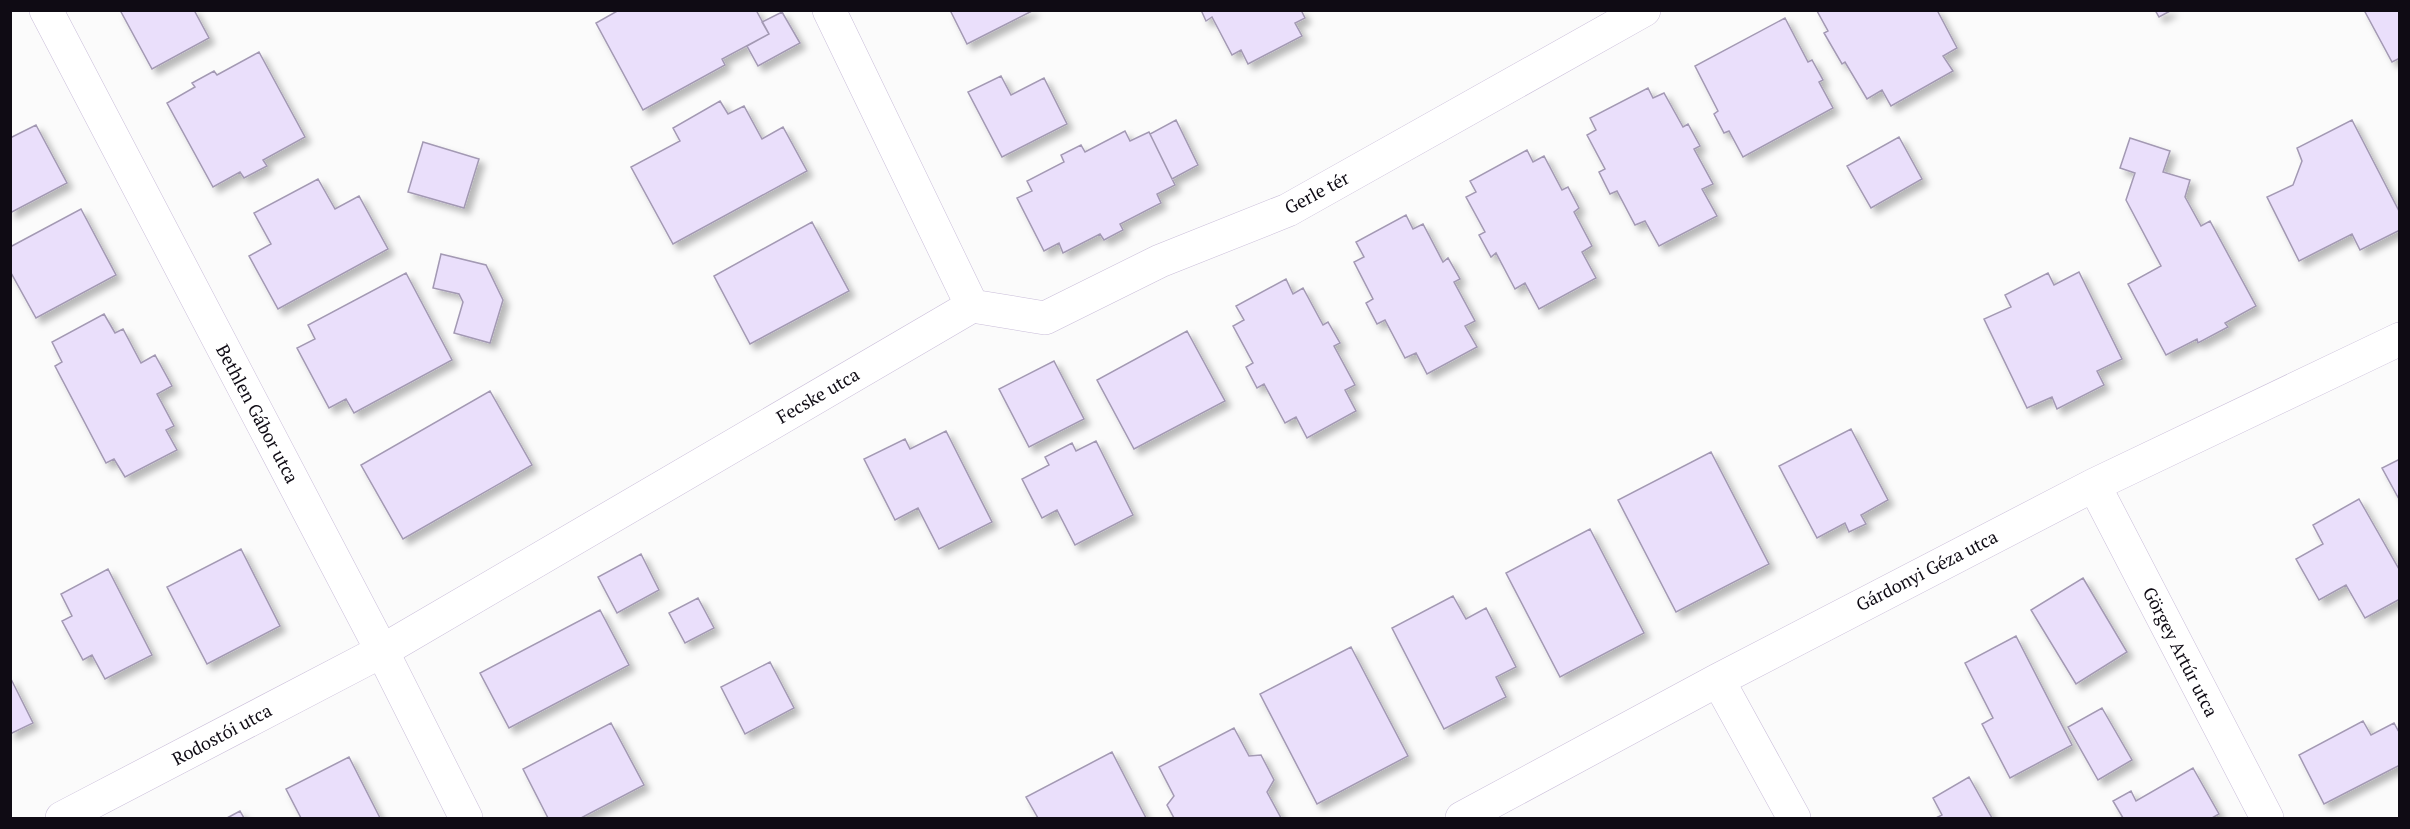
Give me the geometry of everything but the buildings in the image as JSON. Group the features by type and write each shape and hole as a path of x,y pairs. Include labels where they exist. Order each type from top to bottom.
{"street":[{"name":"Bethlen Gábor utca","path":"46,10 382,651 466,819"},
{"path":"829,10 972,306"},
{"name":"Gerle tér","path":"972,306 1045,318 1160,261 1288,210 1644,10"},
{"name":"Fecske utca","path":"382,651 972,306"},
{"name":"Gárdonyi Géza utca","path":"1462,819 1718,680 2094,485 2400,339"},
{"name":"Görgey Artúr utca","path":"2094,485 2267,819"},
{"name":"Rodostói utca","path":"62,819 382,651"},
{"path":"1718,680 1794,819"}]}
